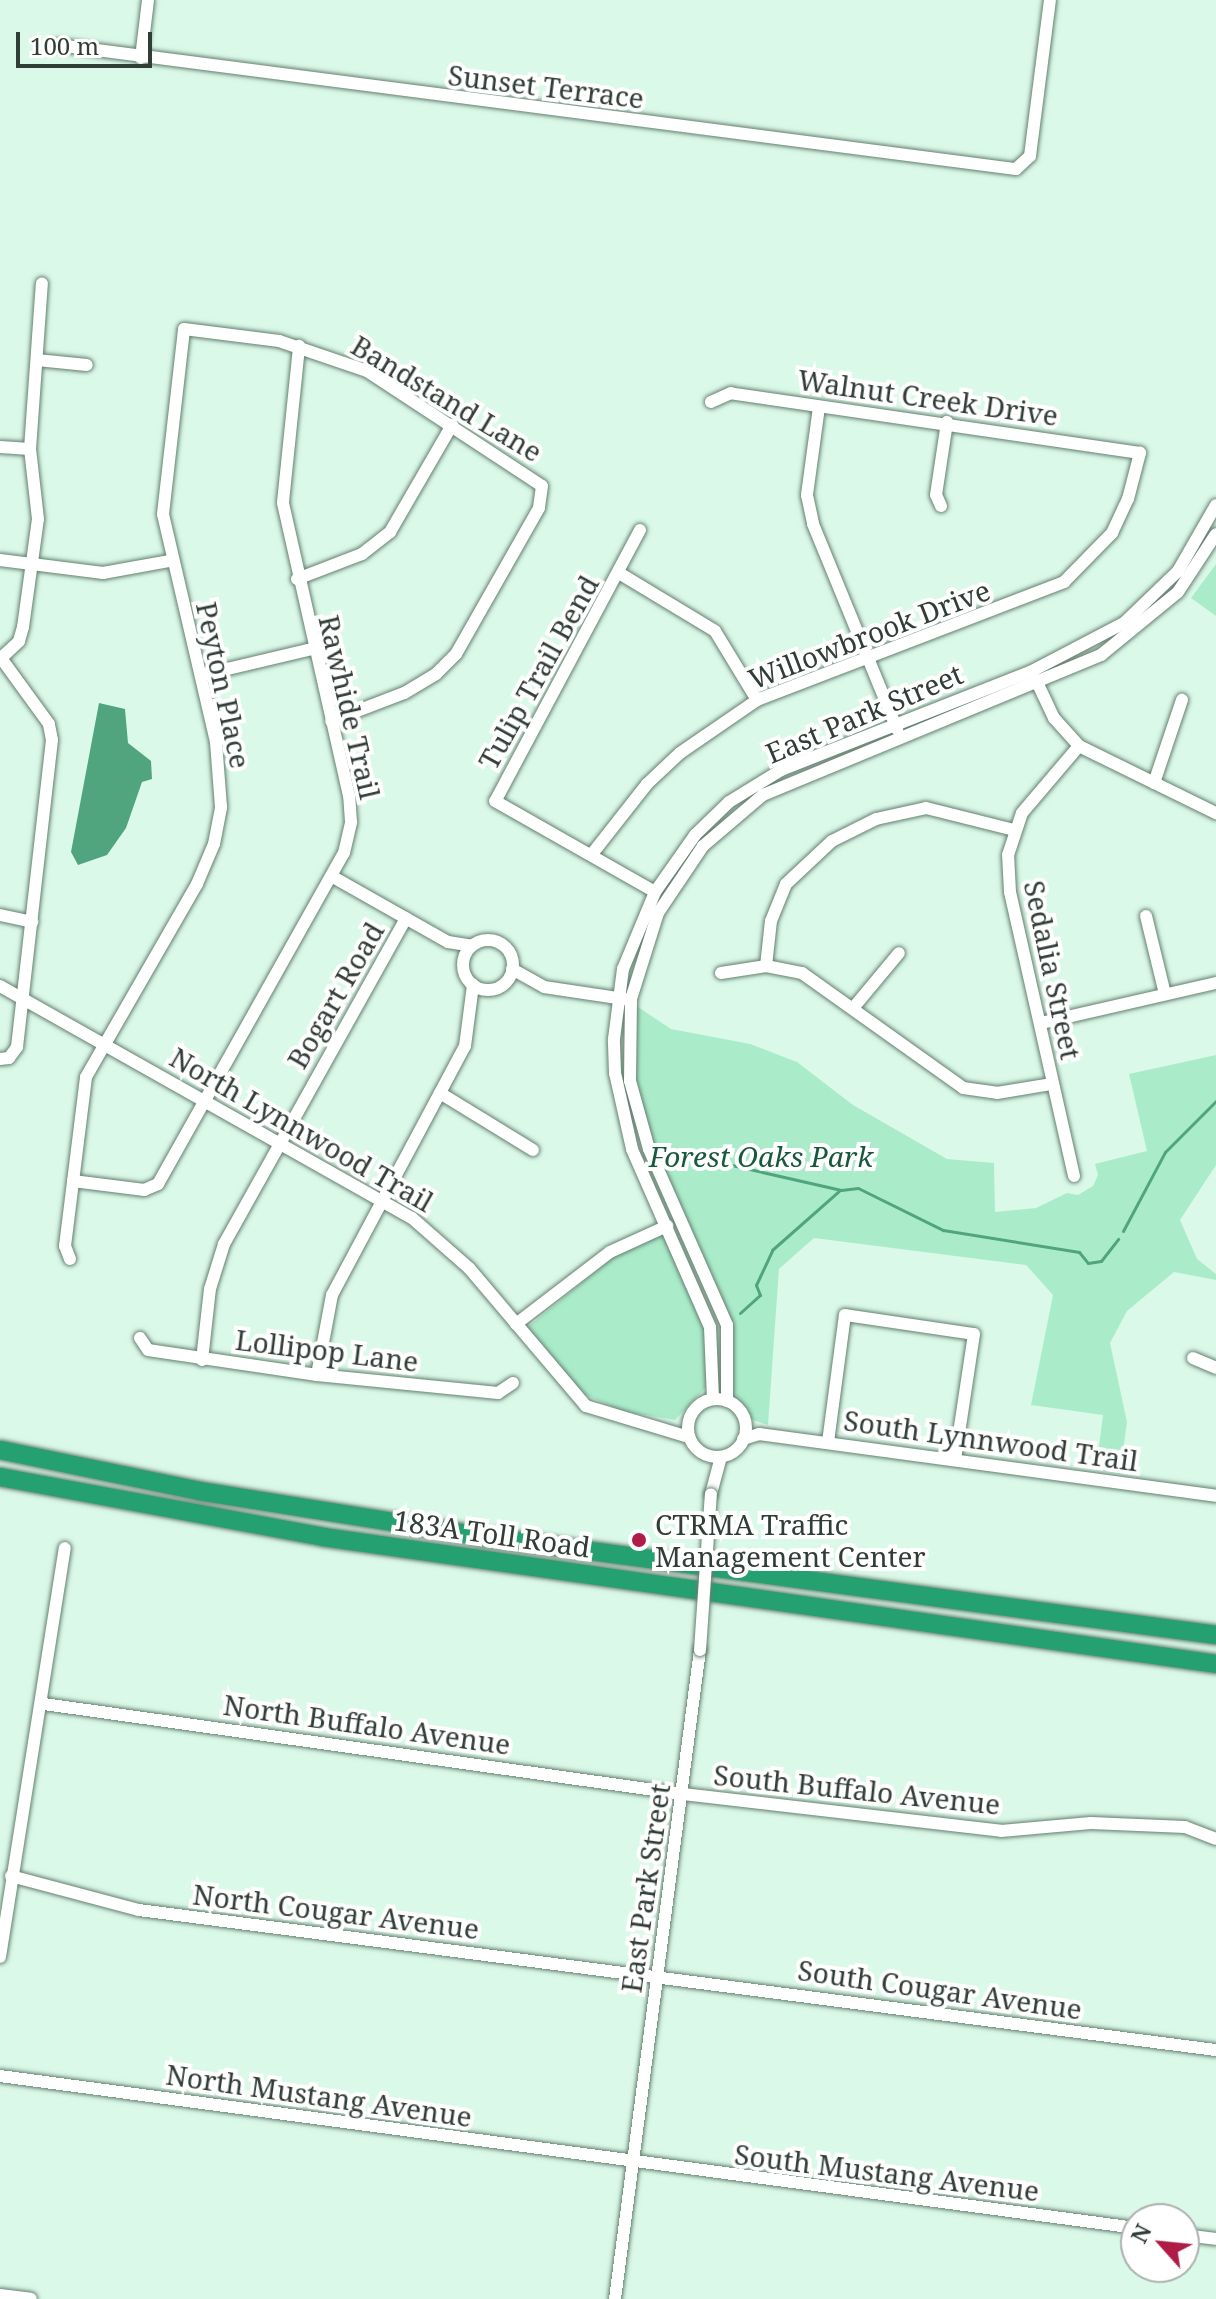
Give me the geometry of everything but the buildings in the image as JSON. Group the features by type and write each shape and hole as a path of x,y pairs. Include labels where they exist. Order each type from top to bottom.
{"highway":[{"name":"183A Toll Road","path":"0,1450 199,1491 479,1536 1216,1635"},
{"name":"183A Toll Road","path":"0,1477 196,1515 1216,1664"}],"street":[{"path":"141,58 148,0"},
{"name":"Sunset Terrace","path":"58,45 1012,169 1027,164 1050,0"},
{"path":"0,1059 9,1058 17,1047 52,740 49,724 1,659 19,641 38,519 30,449 42,283"},
{"name":"Bandstand Lane","path":"184,329 299,346 367,371 542,486 539,508 456,654 436,674 404,693 331,721"},
{"name":"Peyton Place","path":"70,1259 65,1246 79,1095 104,1042 197,884 214,844 222,776 202,675 170,561 163,514 164,473 184,329"},
{"name":"Rawhide Trail","path":"73,1181 144,1190 158,1184 333,877 351,822 297,579 282,473 299,346"},
{"path":"37,360 87,365"},
{"name":"Walnut Creek Drive","path":"711,402 731,393 947,422 1140,453"},
{"path":"819,407 807,495 824,555 870,656 899,737"},
{"path":"941,506 936,495 947,422"},
{"path":"297,579 362,554 390,532 452,425"},
{"path":"0,447 30,449"},
{"name":"Willowbrook Drive","path":"592,854 647,784 680,753 757,700 1064,582 1112,533 1128,499 1140,453"},
{"name":"East Park Street","path":"713,1399 710,1327 622,1114 614,1039 617,998 632,939 655,892 695,835 729,802 781,770 1032,671 1099,640 1151,599 1190,552 1216,505"},
{"name":"Tulip Trail Bend","path":"640,530 495,801 655,892"},
{"name":"East Park Street","path":"727,1401 727,1325 649,1149 630,1081 631,999 658,913 703,846 763,795 899,737 1039,685 1101,655 1152,618 1198,566 1216,534"},
{"path":"0,560 103,573 170,561"},
{"path":"619,573 715,631 757,700"},
{"path":"202,675 312,649"},
{"path":"1032,671 1054,718 1079,746 1216,813"},
{"path":"1154,783 1182,700"},
{"name":"Sedalia Street","path":"1074,1176 1010,892 1008,855 1014,830 1036,792 1079,746"},
{"path":"766,966 771,921 786,884 832,841 876,819 926,808 1014,830"},
{"path":"333,877 448,942 472,946 497,941 509,952 510,975"},
{"path":"0,915 32,922"},
{"path":"1146,916 1165,994"},
{"name":"Bogart Road","path":"202,1360 215,1267 279,1141 406,918"},
{"path":"317,1375 332,1295 381,1198 465,1046 474,1009 473,985 448,942"},
{"path":"463,966 472,946"},
{"path":"854,1007 899,953"},
{"path":"721,973 766,966 802,973 854,1007 933,1071 963,1088 997,1093 1052,1084"},
{"path":"474,1009 487,990 510,975 631,999"},
{"path":"1041,1023 1216,983"},
{"path":"473,985 487,990"},
{"name":"North Lynnwood Trail","path":"0,986 381,1198 469,1268 586,1406 689,1437"},
{"path":"440,1093 533,1150"},
{"path":"516,1324 610,1252 667,1226"},
{"path":"828,1442 845,1315 974,1334 955,1459"},
{"name":"Lollipop Lane","path":"140,1338 148,1350 317,1375 498,1393 513,1383"},
{"path":"1193,1358 1216,1368"},
{"path":"662,1428 690,1417 713,1399 727,1401 745,1424 743,1439 721,1457 704,1454 689,1437 690,1417"},
{"name":"South Lynnwood Trail","path":"745,1424 759,1434"},
{"name":"South Lynnwood Trail","path":"743,1439 759,1434 828,1442 1216,1496"},
{"name":"East Park Street","path":"704,1454 711,1488"},
{"name":"East Park Street","path":"615,2299 683,1794 700,1650 711,1488 721,1457"},
{"path":"0,1957 11,1876 44,1704 65,1548"},
{"name":"North Buffalo Avenue","path":"44,1704 683,1794"},
{"name":"South Buffalo Avenue","path":"683,1794 1001,1831 1091,1823 1185,1827 1216,1839"},
{"name":"North Cougar Avenue","path":"11,1876 139,1910 658,1976"},
{"name":"South Cougar Avenue","path":"658,1976 1216,2050"},
{"name":"North Mustang Avenue","path":"0,2076 632,2163"},
{"name":"South Mustang Avenue","path":"632,2163 1120,2226"},
{"path":"0,2295 31,2299"}],"green space":[{"path":"1216,564 1216,616 1191,598"},
{"name":"Forest Oaks Park","path":"635,1005 671,1029 750,1044 797,1062 853,1105 947,1159 994,1163 995,1212 1036,1208 1067,1193 1078,1195 1093,1186 1098,1175 1095,1164 1147,1151 1129,1074 1216,1055 1216,1165 1180,1220 1197,1259 1216,1274 1216,1280 1174,1272 1127,1311 1110,1343 1127,1422 1120,1474 1096,1470 1103,1415 1031,1405 1053,1295 1026,1265 814,1238 779,1269 768,1425 753,1420 732,1395 728,1320 719,1292 644,1123 633,1064"},
{"path":"662,1234 702,1309 708,1346 710,1383 675,1420 622,1411 584,1394 528,1327 616,1255"}],"shaded area":[{"path":"99,703 125,709 128,743 151,761 152,779 142,782 126,828 107,855 78,865 71,852"}],"waterway":[{"path":"1123,1231 1165,1152 1216,1101"},
{"path":"727,1164 841,1190 858,1188 943,1230 1079,1252 1088,1263 1101,1261 1118,1239"},
{"path":"740,1313 760,1295 756,1285 772,1250 839,1191"}],"place":[{"name":"CTRMA Traffic Management Center","path":"639,1540"}]}
